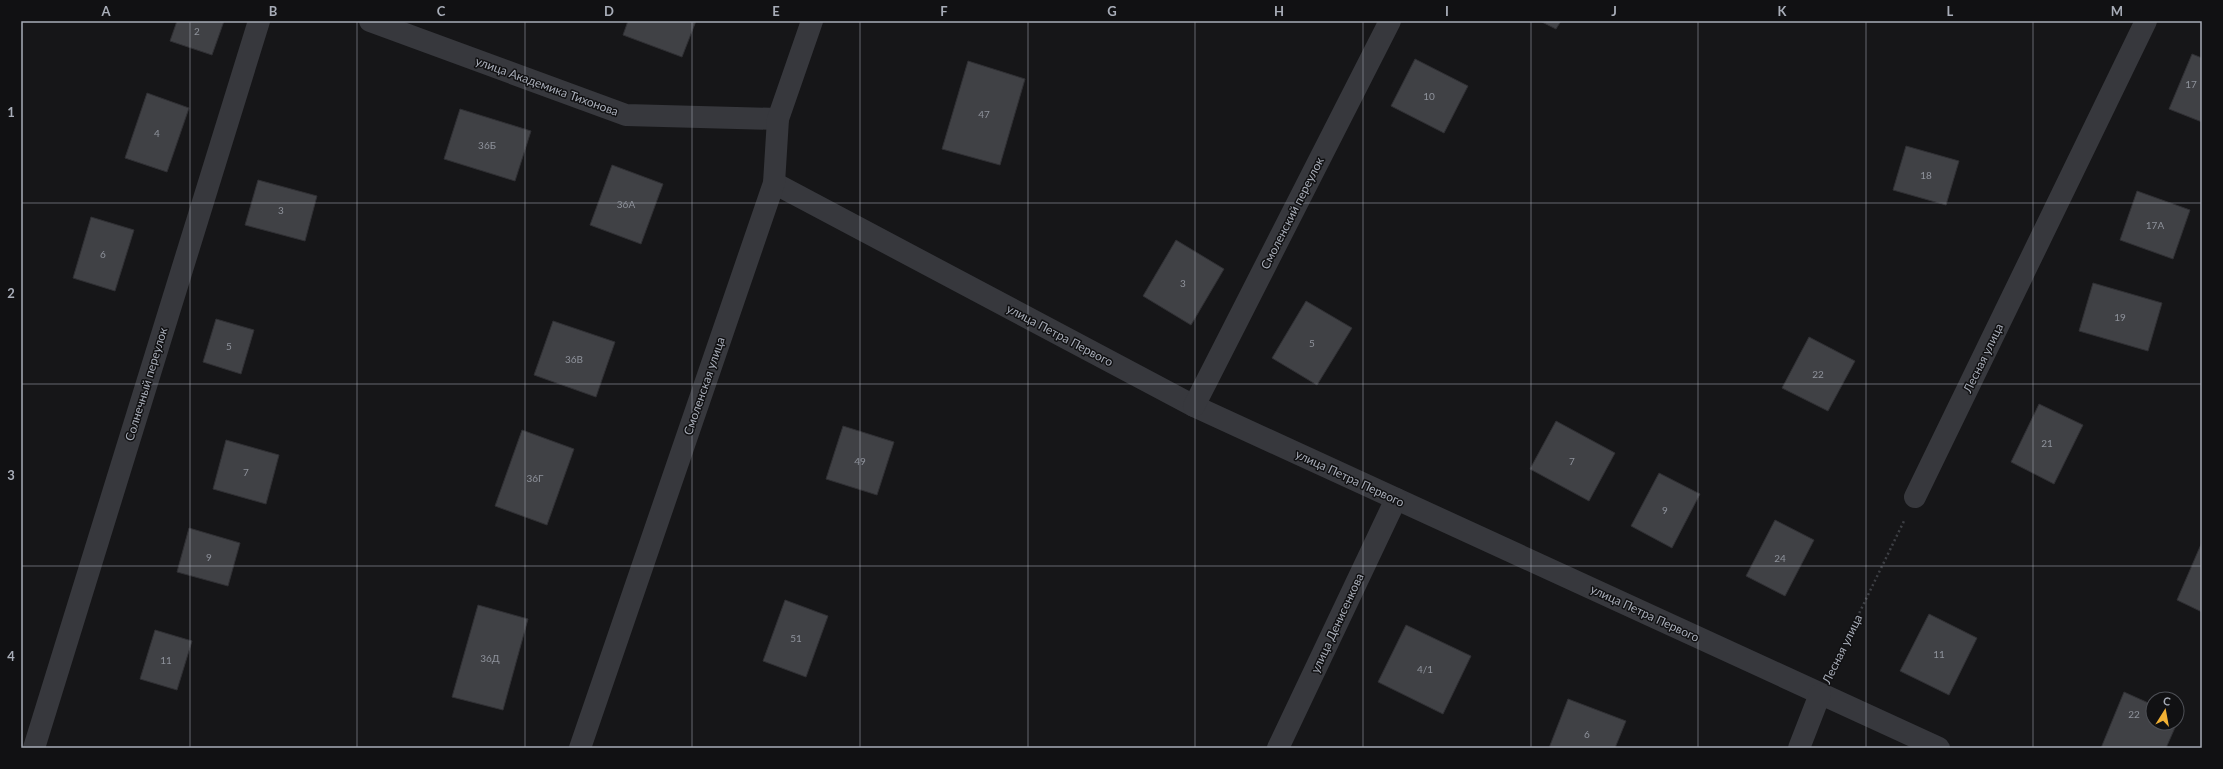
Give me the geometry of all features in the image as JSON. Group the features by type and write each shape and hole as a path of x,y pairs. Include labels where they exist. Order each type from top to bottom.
{"street":[{"name":"Солнечный переулок","path":"34,748 259,21"},
{"name":"улица Академика Тихонова","path":"370,21 626,115 778,119"},
{"name":"Смоленская улица","path":"580,748 774,183 778,119 812,21"},
{"name":"Смоленский переулок","path":"1194,406 1390,21"},
{"name":"Лесная улица","path":"1915,497 2146,21"},
{"name":"улица Петра Первого","path":"774,183 1194,406 1939,748"},
{"name":"улица Денисенкова","path":"1278,748 1396,499"},
{"path":"1799,748 1820,694"}],"path":[{"name":"Лесная улица","path":"1820,694 1915,497"}],"building":[{"path":"177,21 224,21 212,55 170,41"},
{"path":"628,21 696,21 682,57 623,35"},
{"path":"1540,21 1561,21 1556,29"},
{"path":"2192,54 2202,58 2202,122 2169,109"},
{"path":"1415,59 1468,86 1444,133 1391,106"},
{"path":"968,61 1025,79 1000,165 942,149"},
{"path":"147,93 189,108 167,172 125,158"},
{"path":"460,109 531,131 515,181 444,159"},
{"path":"1906,146 1959,161 1946,205 1893,190"},
{"path":"612,165 663,184 641,244 590,225"},
{"path":"258,180 317,196 305,241 245,225"},
{"path":"2137,191 2190,210 2173,259 2120,240"},
{"path":"91,217 134,230 115,291 73,278"},
{"path":"1176,240 1224,269 1191,325 1143,296"},
{"path":"2093,283 2162,303 2148,351 2079,331"},
{"path":"1306,301 1352,328 1317,385 1272,358"},
{"path":"216,319 254,330 241,374 203,362"},
{"path":"553,321 615,342 596,397 534,375"},
{"path":"1809,337 1855,361 1828,411 1782,388"},
{"path":"2039,404 2083,425 2054,484 2011,462"},
{"path":"1556,421 1615,453 1589,501 1530,469"},
{"path":"843,426 894,442 877,495 826,479"},
{"path":"522,430 574,449 547,525 495,506"},
{"path":"226,440 279,455 266,504 213,489"},
{"path":"1659,473 1700,494 1672,548 1631,526"},
{"path":"1775,520 1814,540 1785,596 1746,576"},
{"path":"189,528 240,543 228,586 177,572"},
{"path":"2202,542 2202,612 2177,600"},
{"path":"785,600 828,616 806,677 763,661"},
{"path":"478,605 528,619 503,710 452,697"},
{"path":"1929,614 1977,638 1949,695 1900,671"},
{"path":"1406,625 1471,656 1443,714 1378,682"},
{"path":"155,630 192,641 177,690 140,679"},
{"path":"2124,692 2145,701 2145,731 2173,731 2166,748 2101,748"},
{"path":"1568,699 1626,721 1615,748 1549,748"}]}
